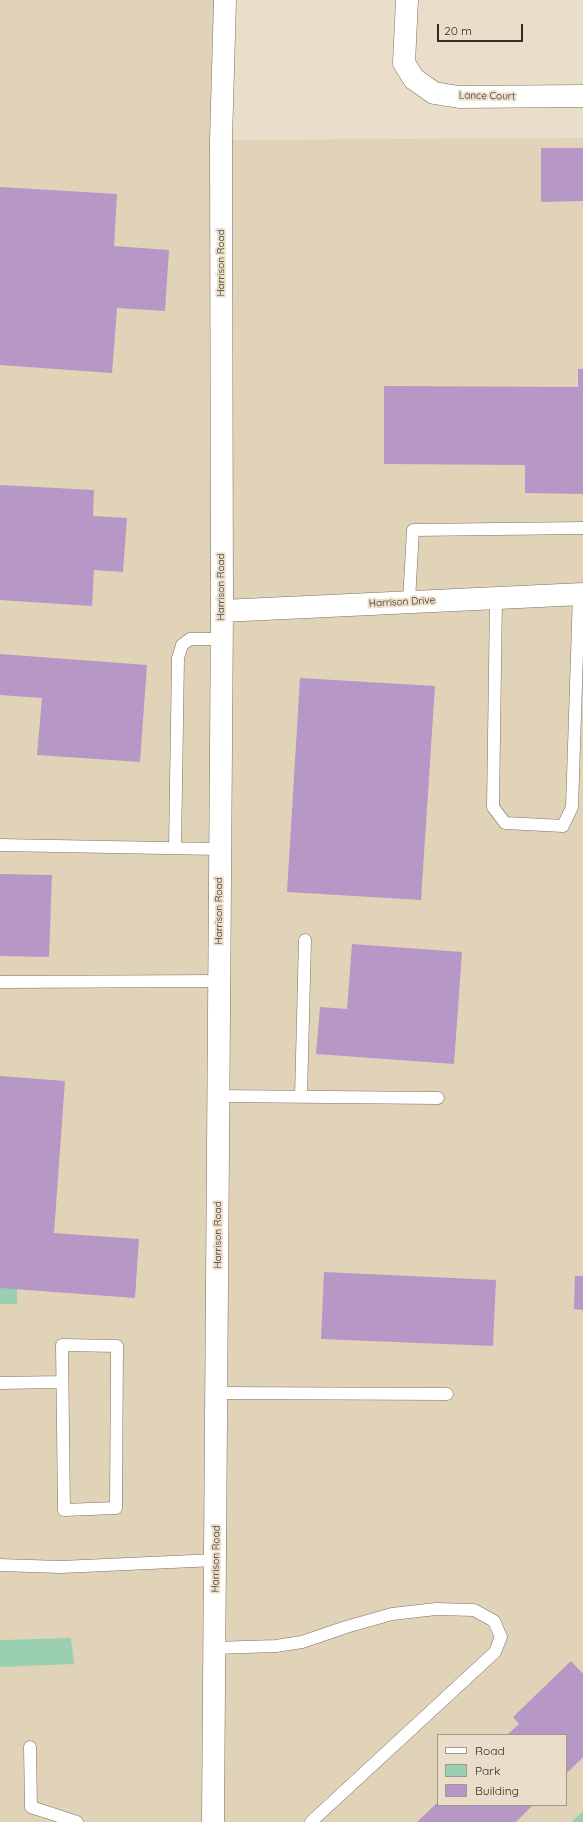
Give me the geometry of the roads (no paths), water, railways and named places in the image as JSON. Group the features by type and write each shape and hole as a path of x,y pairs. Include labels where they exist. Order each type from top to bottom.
{"street":[{"name":"Harrison Road","path":"213,1822 216,1560 219,849 222,611 221,140 225,0"},
{"name":"Lance Court","path":"407,0 404,63 414,79 434,93 459,97 583,96"},
{"name":"Harrison Drive","path":"222,611 581,594"}],"lane":[{"path":"409,602 413,530 583,528"},
{"path":"496,598 493,807 505,823 564,826 572,807 580,673 581,594"},
{"path":"174,848 178,658 182,645 190,639 221,639"},
{"path":"0,845 219,849"},
{"path":"301,1096 305,940"},
{"path":"0,982 219,981"},
{"path":"218,1096 438,1098"},
{"path":"62,1345 117,1346 116,1508 64,1510 61,1382 62,1345"},
{"path":"0,1383 61,1382"},
{"path":"217,1393 447,1394"},
{"path":"0,1565 61,1567 216,1560"},
{"path":"214,1648 282,1645 302,1642 346,1627 392,1614 436,1609 474,1610 494,1621 501,1637 495,1652 311,1822"},
{"path":"30,1747 31,1807 77,1822"}]}
